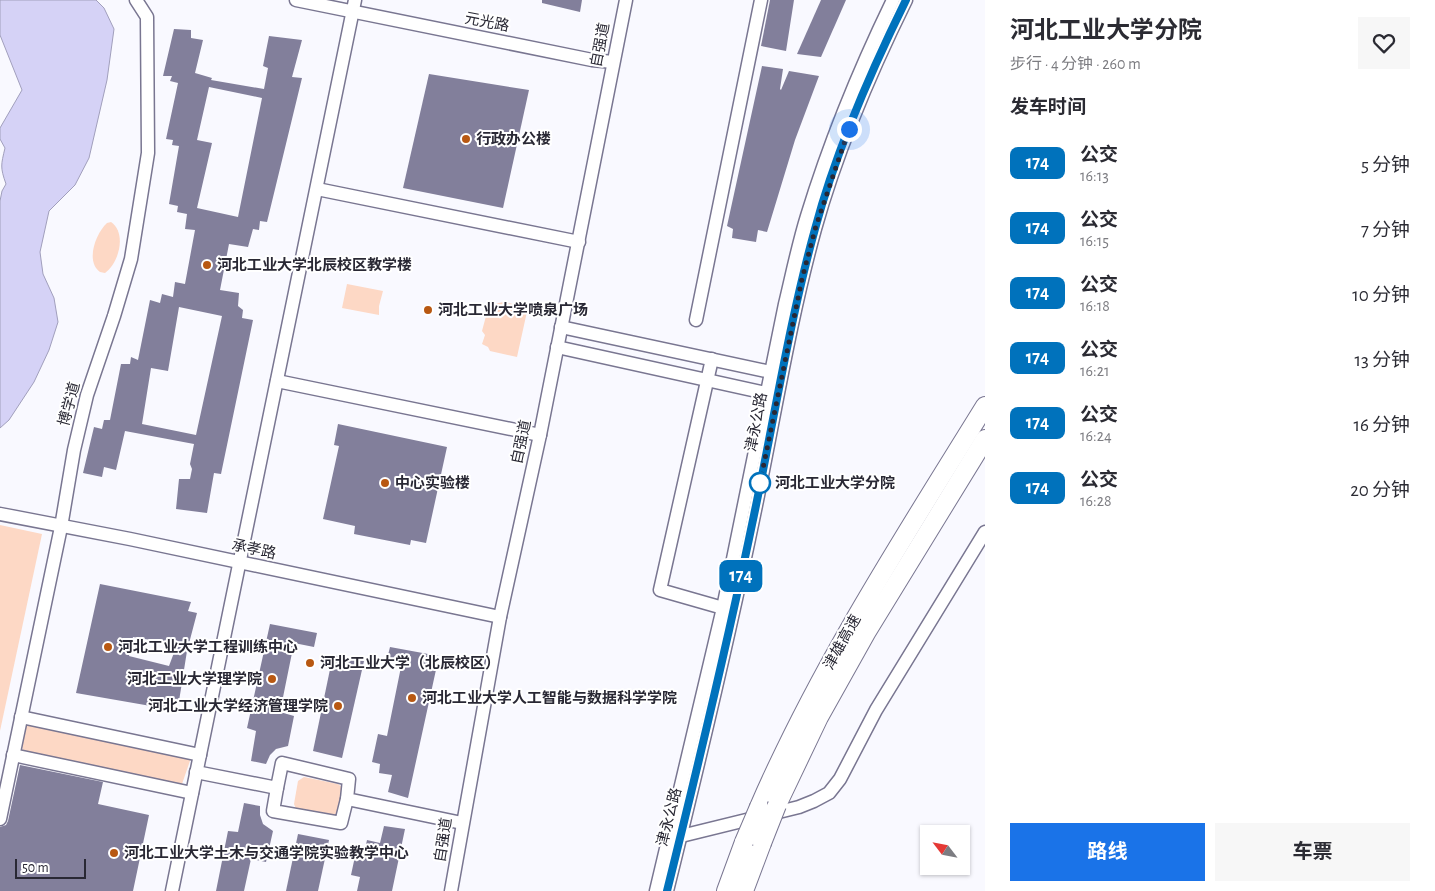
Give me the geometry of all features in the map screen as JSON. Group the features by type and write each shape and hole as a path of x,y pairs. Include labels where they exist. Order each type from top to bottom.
{"highway":[{"name":"津雄高速","path":"726,891 744,842 794,730 831,660 870,591 985,406"},
{"name":"津雄高速","path":"744,891 777,805 819,717 866,633 985,439"}],"street":[{"name":"博学道","path":"0,819 61,527 74,450 87,395 131,259 148,153 147,17 136,0"},
{"name":"元光路","path":"296,0 354,5 592,60 614,62"},
{"name":"自强道","path":"451,891 500,617 540,435 626,0"},
{"path":"696,320 760,0"},
{"name":"津永公路","path":"777,373 785,304 810,207 830,145 852,89 893,0"},
{"name":"津永公路","path":"667,891 674,838 723,608 777,373 808,254 837,160 878,58 906,0"},
{"path":"172,891 354,5"},
{"path":"316,189 579,242"},
{"path":"561,327 777,373"},
{"path":"557,347 772,394"},
{"path":"712,359 660,590 723,608"},
{"path":"277,381 540,435"},
{"name":"津永公路","path":"656,891 674,838 731,623 772,394"},
{"name":"承孝路","path":"0,514 500,617"},
{"path":"674,838 800,807 829,793 840,779 876,710 985,532"},
{"path":"21,717 200,755"},
{"path":"13,755 192,793"},
{"path":"282,764 349,779 347,799 341,822 273,811 277,788 282,764"},
{"path":"196,772 277,788"},
{"path":"347,799 462,823"}],"shaded area":[{"path":"111,222 119,233 120,240 114,262 105,273 100,272 96,267 93,261 93,254 99,233 107,223"},
{"path":"347,284 383,291 379,315 342,308"},
{"path":"503,302 528,307 517,357 490,351 488,347 482,344 485,335 482,331 486,316 490,314 491,305"},
{"path":"0,525 42,534 0,731"},
{"path":"27,722 191,758 182,784 23,751 20,736"},
{"path":"304,777 338,784 343,788 339,812 332,816 296,809 294,804 298,781"}],"water":[{"path":"0,0 96,0 104,8 114,29 107,80 89,158 75,185 49,211 40,252 43,274 54,298 58,322 49,350 34,382 9,420 0,428 0,201 6,184 2,166 5,148 0,139 0,128 22,90 0,35"}],"building":[{"path":"542,0 582,0 580,12 542,3"},
{"path":"770,0 794,0 786,51 761,46"},
{"path":"821,0 846,0 821,57 797,54"},
{"name":"河北工业大学北辰校区教学楼","path":"174,29 191,30 191,38 203,40 195,73 212,78 211,80 264,89 268,68 263,66 269,36 302,40 292,77 302,78 267,222 260,221 259,230 253,229 248,247 229,244 220,290 239,293 238,306 243,310 242,318 253,320 221,474 214,473 207,513 176,509 179,479 190,479 192,469 190,464 194,444 125,431 116,470 104,467 102,477 83,473 94,427 102,429 104,420 110,420 121,364 130,364 131,357 138,360 150,300 160,303 162,294 173,297 175,282 185,284 195,230 185,229 187,214 177,212 178,206 169,204 179,146 172,145 173,140 166,139 178,83 170,81 172,76 163,76","holes":["209,87 262,98 238,217 197,208 212,143 197,140","179,307 222,316 196,435 142,424 151,368 168,371"]},
{"path":"762,66 783,69 781,90 789,71 819,76 795,140 767,232 758,230 756,242 732,238 733,229 727,226"},
{"name":"行政办公楼","path":"429,74 529,90 503,208 403,188"},
{"name":"中心实验楼","path":"338,424 447,447 426,543 411,540 410,545 354,534 355,526 323,519 339,446 334,445"},
{"name":"河北工业大学工程训练中心","path":"100,584 191,602 188,611 197,613 187,651 179,701 169,701 168,709 76,693","holes":["133,637 174,644 173,650 175,650 169,666 129,656"]},
{"name":"河北工业大学理学院","path":"270,624 317,633 314,647 294,643 280,712 294,716 288,746 276,749 270,755 266,764 251,761 256,731 247,728"},
{"name":"河北工业大学人工智能与数据科学学院","path":"390,647 439,656 408,798 388,792 392,775 379,773 380,764 372,762 378,734 387,736 402,662 387,659"},
{"name":"河北工业大学经济管理学院","path":"333,655 364,661 342,758 313,751"},
{"path":"20,765 103,782 98,804 149,815 133,891 0,891 0,827 6,825 8,821"},
{"path":"244,803 260,806 263,824 273,831 266,862 251,859 244,891 216,891 228,831 238,832"},
{"path":"384,826 405,829 392,891 357,891 360,877 351,875 357,847 365,849 367,840 380,843"},
{"path":"298,834 329,840 318,891 286,891"}],"bus line":[{"name":"174","path":"667,891 731,623 793,318 816,226 837,160 855,113 878,58 906,0"}],"place":[{"name":"行政办公楼","path":"466,139"},
{"name":"河北工业大学北辰校区教学楼","path":"207,265"},
{"name":"河北工业大学喷泉广场","path":"428,310"},
{"name":"中心实验楼","path":"385,483"},
{"name":"河北工业大学分院","path":"760,483"},
{"name":"河北工业大学工程训练中心","path":"108,647"},
{"name":"河北工业大学（北辰校区）","path":"310,663"},
{"name":"河北工业大学理学院","path":"272,679"},
{"name":"河北工业大学人工智能与数据科学学院","path":"412,698"},
{"name":"河北工业大学经济管理学院","path":"338,706"},
{"name":"河北工业大学土木与交通学院实验教学中心","path":"114,853"}],"route":[{"path":"760,483 802,279 816,226 849,129"}]}
